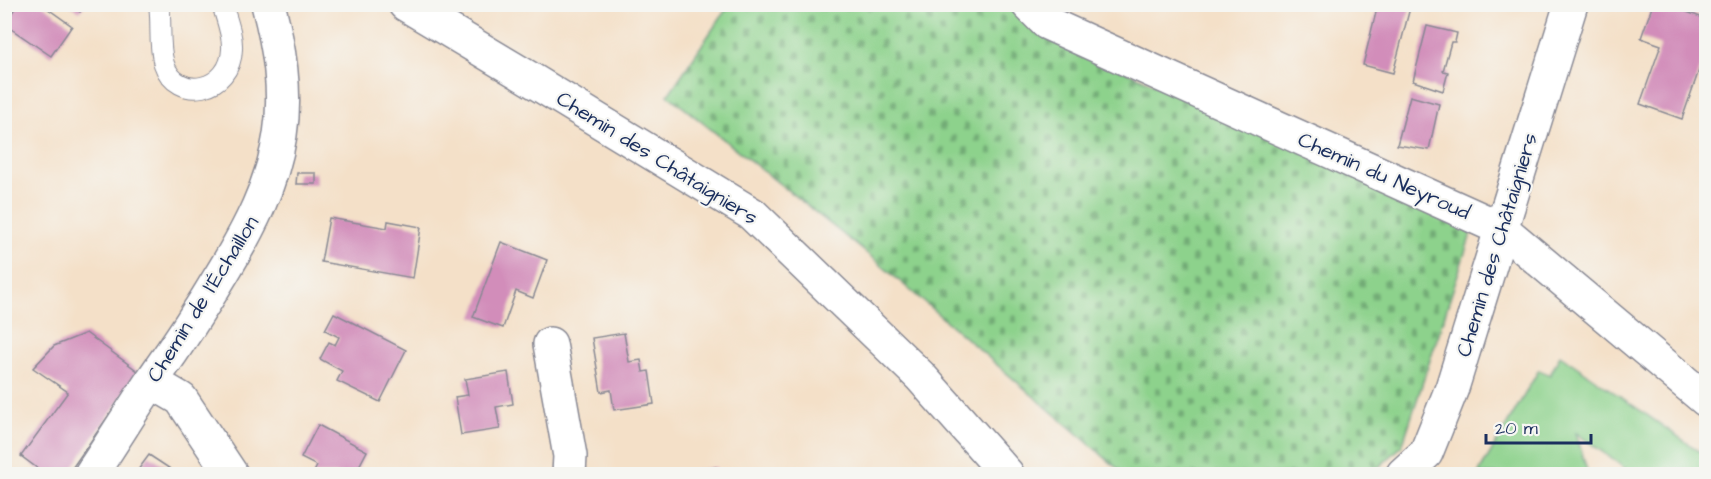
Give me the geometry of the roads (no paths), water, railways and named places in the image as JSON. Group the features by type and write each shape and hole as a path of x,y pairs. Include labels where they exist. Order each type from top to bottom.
{"street":[{"name":"Chemin de l'Échaillon","path":"91,474 194,322 259,207 274,167 281,134 282,79 276,39 267,4"},
{"name":"Chemin des Châtaigniers","path":"405,4 752,214 920,376 1007,474"},
{"name":"Chemin du Neyroud","path":"1028,4 1047,23 1502,229 1707,400"},
{"name":"Chemin des Châtaigniers","path":"1403,474 1426,453 1452,388 1571,4"},
{"path":"550,344 570,456 569,474"},
{"path":"152,382 181,399 231,474"}],"lane":[{"path":"159,4 164,65 174,79 186,86 199,89 216,83 229,66 232,50 222,4"}]}
